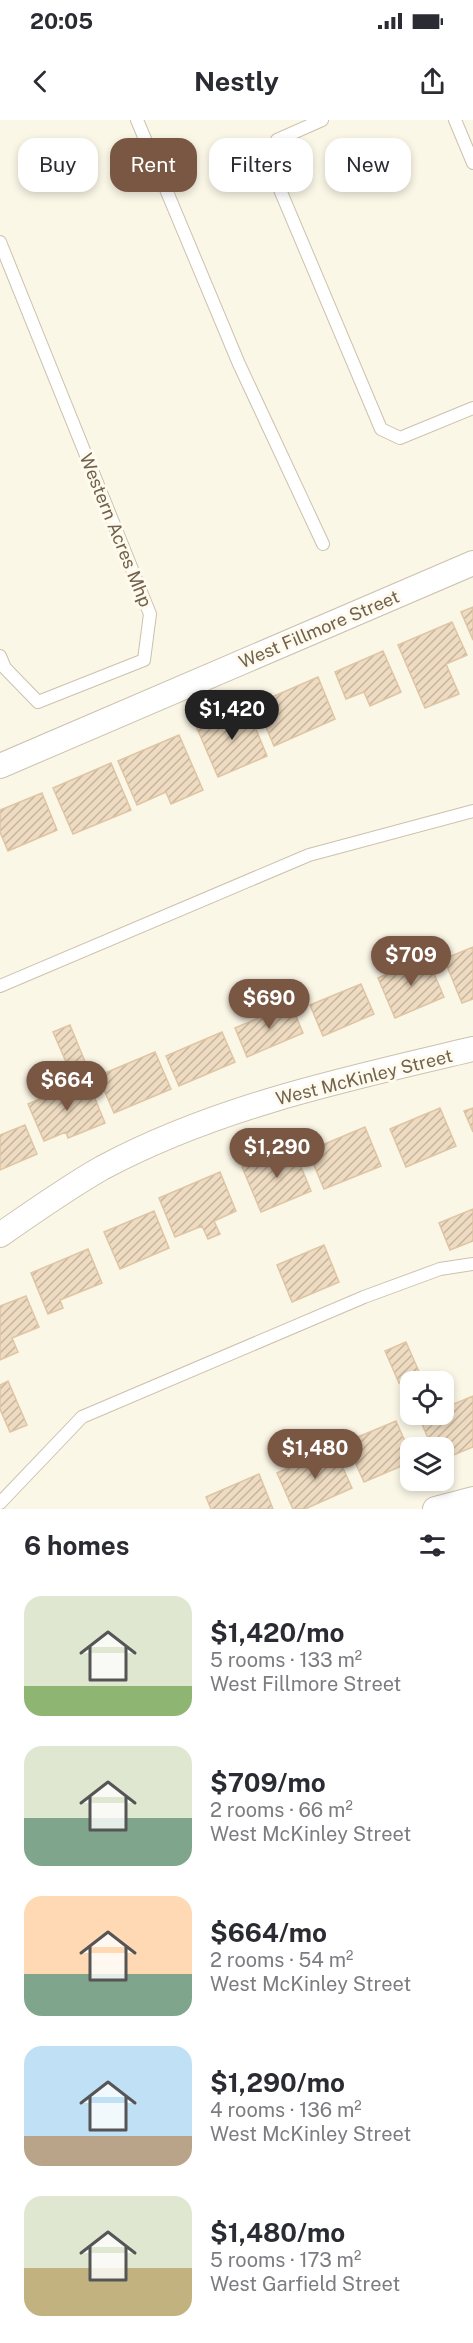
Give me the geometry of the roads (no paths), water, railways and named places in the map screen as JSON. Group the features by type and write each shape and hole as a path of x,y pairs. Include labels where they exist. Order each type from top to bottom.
{"street":[{"name":"West Fillmore Street","path":"0,766 473,563"},
{"name":"West McKinley Street","path":"0,1235 56,1196 102,1168 165,1138 279,1097 473,1049"},
{"path":"435,1509 473,1499"}],"lane":[{"path":"137,120 239,364 323,544"},
{"path":"322,120 277,140 267,159 381,429 400,438 473,408"},
{"path":"455,120 473,163"},
{"name":"Western Acres Mhp","path":"0,242 150,614 144,660 38,702 5,668 0,656"},
{"path":"0,986 309,855 473,811"},
{"path":"0,1503 82,1417 364,1297 440,1269 473,1264"}]}
